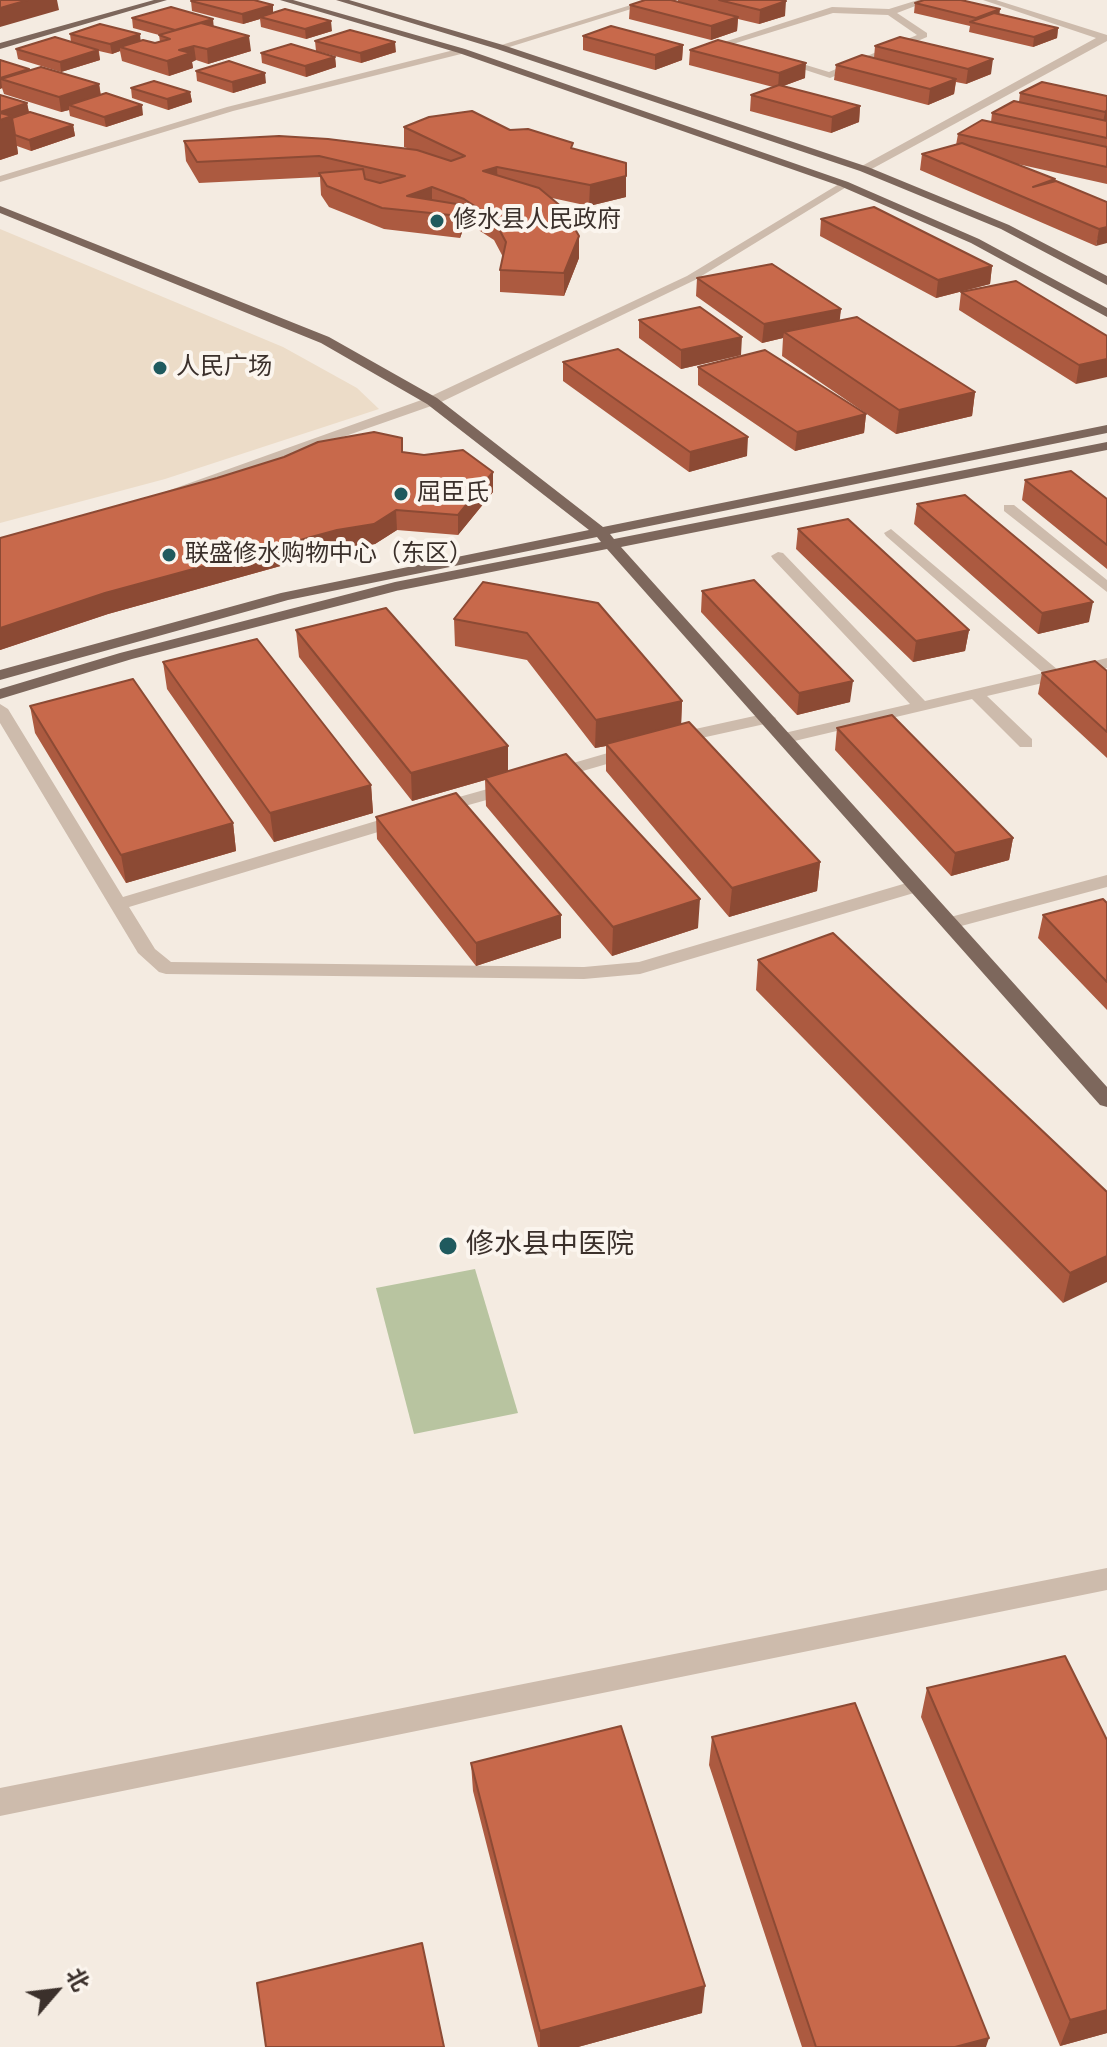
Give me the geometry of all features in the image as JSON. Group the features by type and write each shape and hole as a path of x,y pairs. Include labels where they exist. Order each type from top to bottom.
{"main road":[{"path":"0,34 121,0"},
{"path":"0,46 163,0"},
{"path":"284,0 462,51 844,184 975,241 1107,313"},
{"path":"340,0 500,47 864,169 1005,227 1107,281"},
{"path":"0,209 325,340 432,401 600,532 615,545 1107,1100"},
{"path":"0,675 286,596 1107,429"},
{"path":"0,694 279,615 395,587 1107,446"}],"street":[{"path":"500,47 656,0"},
{"path":"754,53 723,44 832,10 890,12 927,0"},
{"path":"987,0 1105,37"},
{"path":"769,58 830,75 924,35 890,12"},
{"path":"864,169 1105,37"},
{"path":"0,179 230,109 462,51"},
{"path":"150,499 432,401 691,278 844,184"},
{"path":"1009,508 1107,587"},
{"path":"891,533 1055,675"},
{"path":"778,556 921,706"},
{"path":"786,738 1107,663"},
{"path":"976,694 1026,743"},
{"path":"0,709 148,953 166,968 584,973 640,968 917,886"},
{"path":"118,904 652,745 768,718"},
{"path":"950,923 1107,881"},
{"path":"0,1802 1107,1579"}],"green space":[{"path":"475,1269 518,1413 414,1434 376,1288"}],"shaded area":[{"name":"人民广场","path":"0,229 283,347 357,388 379,409 165,479 0,523"}],"building":[{"path":"0,0 28,0 0,8"},
{"path":"254,0 273,5 242,14 191,1"},
{"path":"645,0 671,0 738,17 711,26 630,5"},
{"path":"719,0 780,0 786,1 760,10"},
{"path":"924,0 961,0 1000,9 976,18 915,3"},
{"path":"171,7 213,19 175,30 132,18"},
{"path":"285,9 331,21 305,29 260,17"},
{"path":"994,13 1058,28 1034,37 970,22"},
{"path":"201,23 249,36 207,49 194,46 179,50 191,53 167,61 120,47 143,40 155,43 170,39 159,35"},
{"path":"100,24 140,34 110,44 70,34"},
{"path":"611,26 683,45 655,55 583,36"},
{"path":"350,30 395,42 360,53 315,41"},
{"path":"55,37 98,50 60,62 16,49"},
{"path":"900,37 993,59 968,69 875,46"},
{"path":"718,40 806,63 779,73 690,50"},
{"path":"291,44 335,57 305,66 261,53"},
{"path":"862,55 956,79 930,89 836,65"},
{"path":"0,60 29,69 0,78"},
{"path":"229,61 265,73 232,82 196,71"},
{"path":"41,67 99,84 59,97 1,79"},
{"path":"154,81 190,92 167,99 131,88"},
{"path":"1042,82 1107,96 1107,110 1020,93"},
{"path":"779,85 860,106 832,117 751,95"},
{"path":"106,93 142,105 104,117 69,105"},
{"path":"0,95 27,103 0,112"},
{"path":"1014,101 1107,121 1107,138 992,113"},
{"path":"472,111 510,130 528,129 573,143 571,148 626,163 626,176 590,185 497,167 483,171 539,188 563,208 579,236 564,273 500,270 506,242 493,218 464,199 432,187 407,196 463,205 460,216 382,208 327,186 319,173 363,169 365,179 380,183 405,176 319,156 197,162 184,141 279,136 328,139 417,150 451,161 465,156 404,127 429,117"},
{"path":"30,112 73,125 29,140 15,135 12,118"},
{"path":"0,113 12,116 0,120"},
{"path":"982,120 1107,147 1107,167 958,134"},
{"path":"962,143 1055,179 1033,187 1056,181 1107,202 1107,227 1099,229 922,154"},
{"path":"874,207 992,266 938,280 821,219"},
{"path":"772,264 841,309 764,324 697,278"},
{"path":"1016,281 1107,336 1107,359 1079,365 961,292"},
{"path":"700,307 742,337 681,350 639,320"},
{"path":"857,317 975,392 899,410 784,332"},
{"path":"618,349 748,437 690,452 563,362"},
{"path":"765,350 866,414 797,432 698,367"},
{"name":"联盛修水购物中心（东区）","path":"374,432 402,438 402,452 424,455 463,450 493,472 458,515 396,510 374,524 337,530 105,593 0,628 0,538 217,478 284,457 318,442"},
{"path":"1071,471 1107,499 1107,545 1025,480"},
{"path":"965,495 1093,602 1042,613 917,504"},
{"path":"848,519 969,630 916,641 798,529"},
{"path":"754,580 853,681 799,693 702,591"},
{"path":"483,582 598,603 682,701 596,720 527,633 454,619"},
{"path":"386,608 508,746 411,773 296,630"},
{"path":"257,639 371,785 270,813 163,662"},
{"path":"1095,661 1107,671 1107,732 1042,673"},
{"path":"133,679 233,823 121,855 30,706"},
{"path":"892,715 1013,838 955,853 837,728"},
{"path":"689,722 820,862 732,888 606,744"},
{"path":"566,754 700,899 613,927 485,778"},
{"path":"456,793 561,915 476,943 376,817"},
{"path":"1103,899 1107,903 1107,982 1043,915"},
{"path":"833,933 1107,1192 1107,1256 1070,1273 758,960"},
{"path":"1065,1656 1107,1740 1107,2010 1070,2020 927,1688"},
{"path":"855,1703 989,2038 955,2047 816,2047 712,1737"},
{"path":"621,1726 705,1986 540,2031 471,1763"},
{"path":"422,1943 444,2047 266,2047 257,1983"}],"place":[{"name":"修水县人民政府","path":"437,221"},
{"name":"人民广场","path":"160,368"},
{"name":"屈臣氏","path":"401,494"},
{"name":"联盛修水购物中心（东区）","path":"169,555"},
{"name":"修水县中医院","path":"448,1246"}]}
